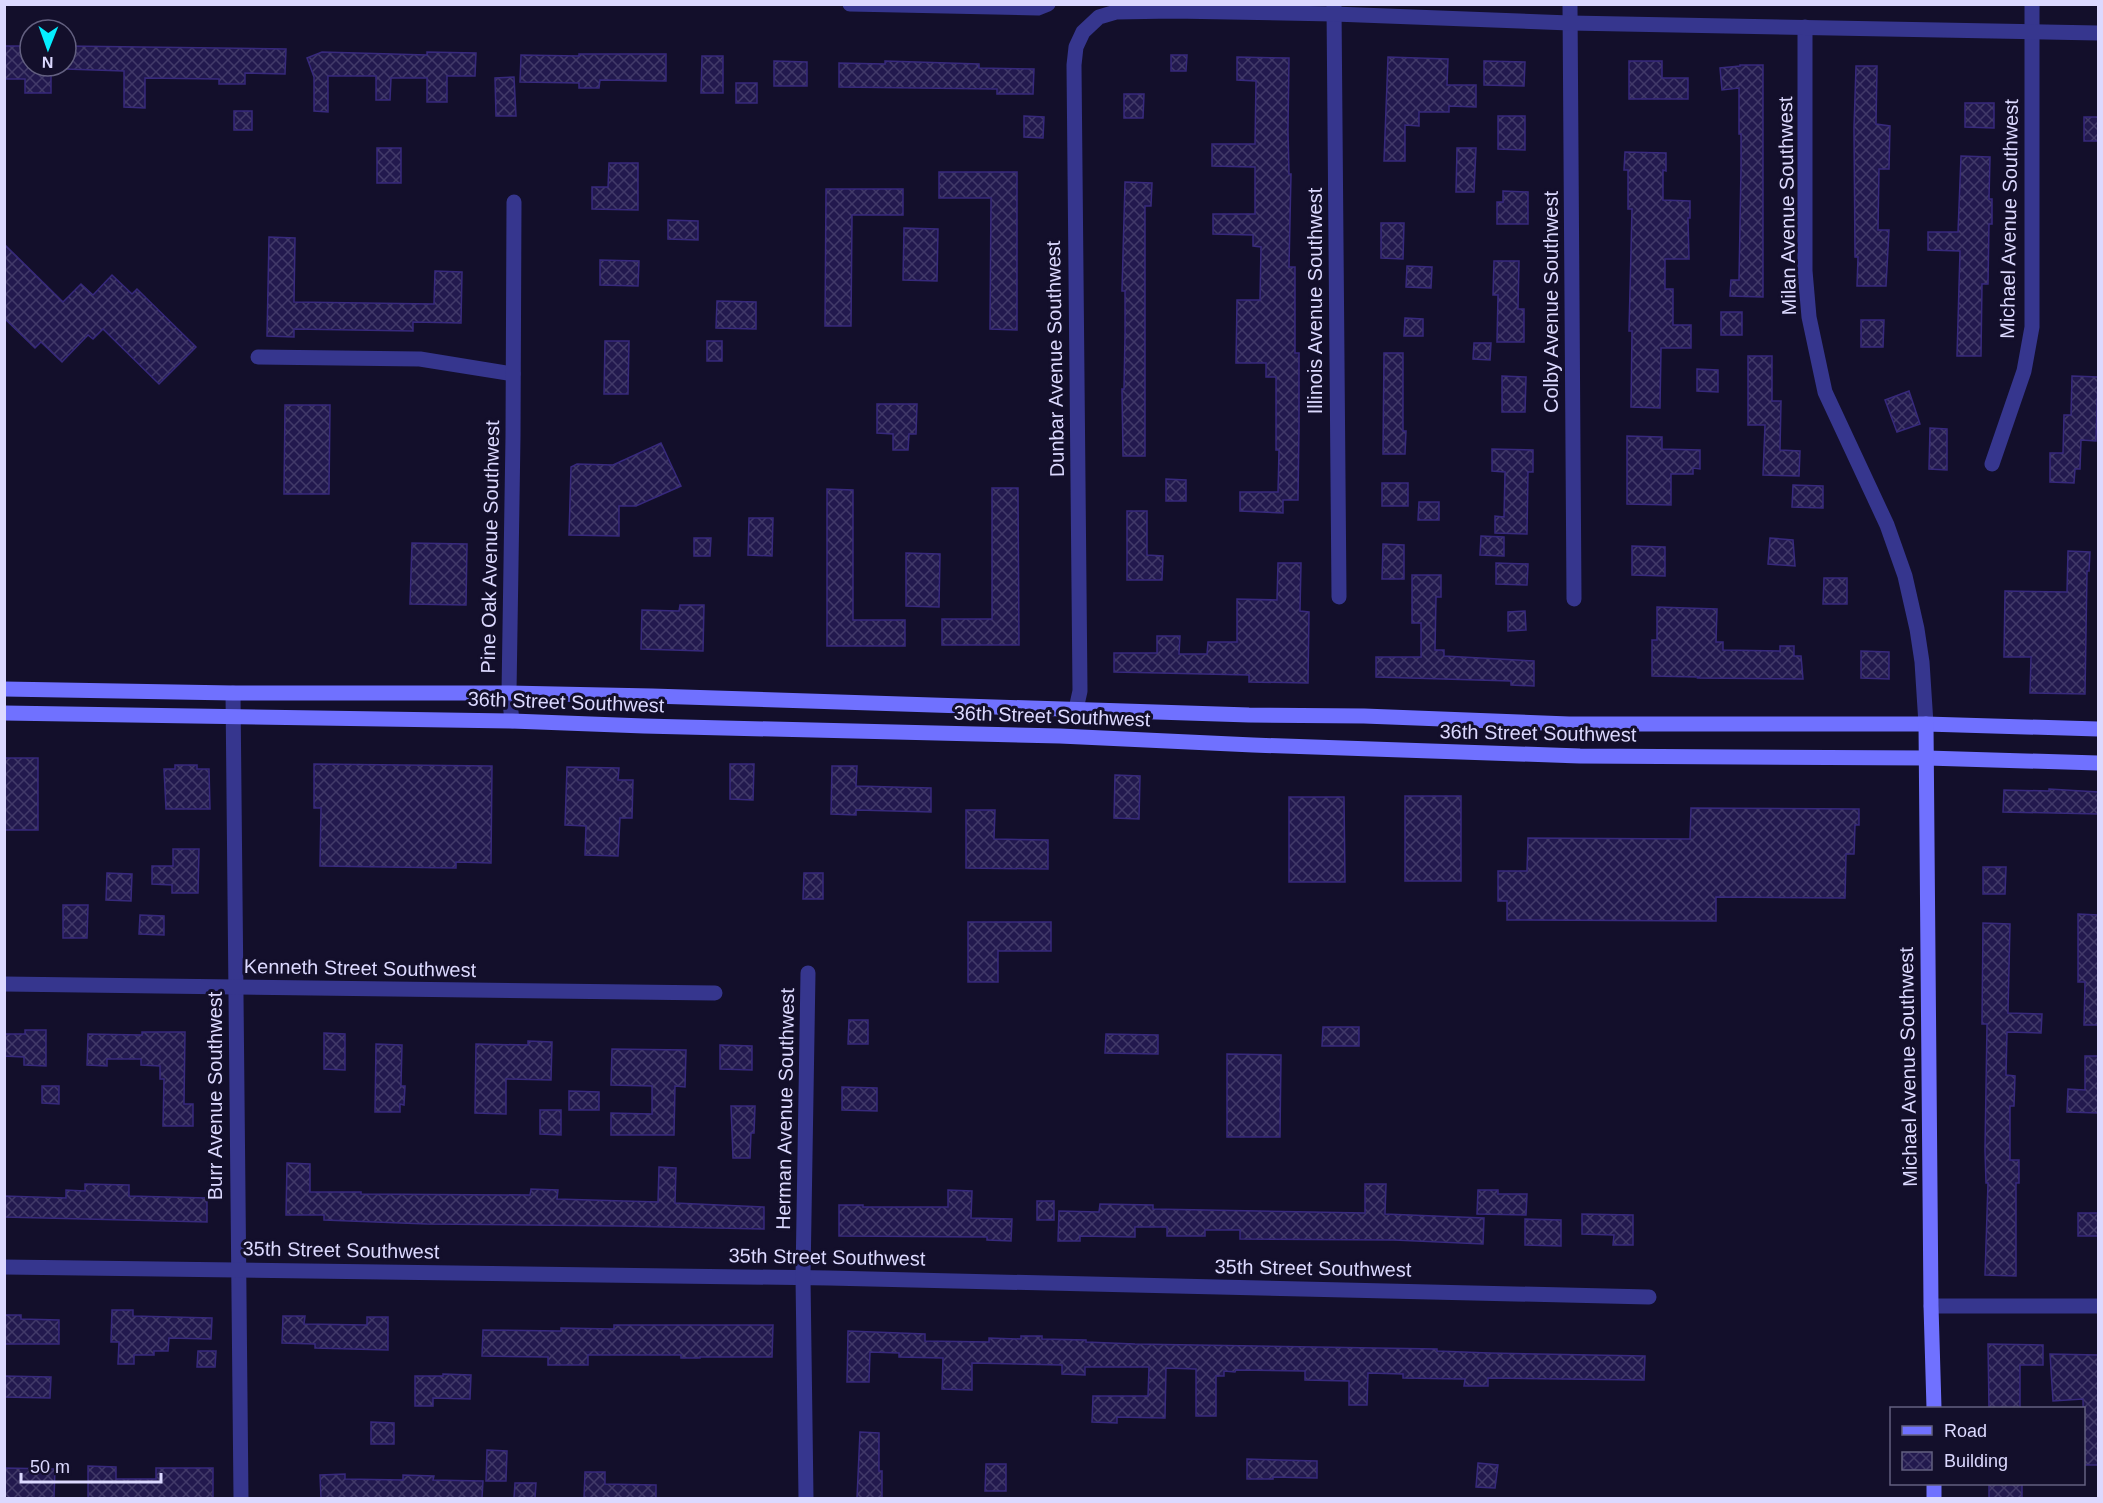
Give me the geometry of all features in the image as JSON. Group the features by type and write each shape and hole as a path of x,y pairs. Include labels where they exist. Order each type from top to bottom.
{"street":[{"path":"850,4 1038,8 1048,4"},
{"name":"Colby Avenue Southwest","path":"1570,4 1574,599"},
{"name":"Michael Avenue Southwest","path":"1992,464 2024,371 2032,327 2032,4"},
{"path":"1334,9 1570,23 2098,33"},
{"name":"Dunbar Avenue Southwest","path":"1076,709 1080,691 1074,66 1076,47 1083,32 1099,17 1116,12 1334,9"},
{"name":"Illinois Avenue Southwest","path":"1334,9 1339,597"},
{"name":"Milan Avenue Southwest","path":"1805,27 1805,271 1809,317 1825,392 1887,525 1905,576 1922,662 1926,724"},
{"name":"Pine Oak Avenue Southwest","path":"512,721 508,693 514,202"},
{"path":"258,357 420,359 513,374"},
{"name":"36th Street Southwest","path":"4,689 233,693 508,693 1249,715 1364,716 1569,724 1734,726 1926,724 2098,729"},
{"name":"Burr Avenue Southwest","path":"233,693 242,1498"},
{"name":"36th Street Southwest","path":"4,713 512,721 1060,736 1253,746 1580,756 1927,758 2098,763"},
{"name":"Michael Avenue Southwest","path":"1926,724 1934,1407"},
{"name":"Herman Avenue Southwest","path":"806,1498 803,1277 808,973"},
{"name":"Kenneth Street Southwest","path":"4,984 715,993"},
{"name":"35th Street Southwest","path":"4,1267 803,1277 1649,1297"},
{"path":"1931,1306 2098,1306"}],"building":[{"path":"4,46 18,46 18,78 51,78 51,93 25,93 25,79 4,79"},
{"path":"78,46 286,49 285,74 245,73 245,84 219,84 219,79 145,78 145,108 124,107 124,71 78,69"},
{"path":"322,52 427,55 427,52 476,53 475,76 447,76 447,102 427,102 427,78 391,78 390,100 376,100 376,76 328,76 328,112 314,111 314,77 307,58"},
{"path":"579,54 666,54 666,81 600,80 599,88 579,88 579,83 520,82 521,55 579,56"},
{"path":"1171,55 1187,55 1186,71 1171,71"},
{"path":"702,56 723,56 723,93 701,93"},
{"path":"1237,57 1289,58 1288,131 1289,174 1291,174 1289,267 1295,267 1295,353 1299,353 1299,427 1298,500 1283,500 1283,513 1240,511 1240,492 1278,492 1279,450 1276,450 1276,377 1266,377 1266,363 1236,363 1237,300 1260,300 1261,247 1253,246 1253,235 1213,234 1213,214 1255,214 1255,167 1212,166 1212,144 1255,144 1256,81 1237,80"},
{"path":"1388,57 1448,59 1447,85 1476,85 1476,107 1449,106 1449,112 1419,112 1419,126 1405,125 1405,161 1384,161"},
{"path":"774,61 807,62 807,86 774,86"},
{"path":"885,61 979,64 979,68 1034,69 1033,94 997,94 997,89 839,87 839,63 885,64"},
{"path":"1484,61 1525,62 1524,86 1484,85"},
{"path":"1629,61 1662,61 1662,78 1688,78 1688,99 1629,99"},
{"path":"1763,65 1763,297 1730,296 1731,280 1739,280 1741,134 1739,134 1739,88 1722,90 1720,68"},
{"path":"1856,66 1877,66 1876,124 1890,126 1889,169 1879,169 1878,230 1889,230 1886,286 1857,286 1854,128"},
{"path":"514,77 516,116 496,116 495,78"},
{"path":"736,83 757,83 757,103 736,103"},
{"path":"1124,94 1144,94 1143,118 1124,118"},
{"path":"1965,103 1994,103 1994,128 1965,127"},
{"path":"234,111 252,111 252,130 234,130"},
{"path":"1024,116 1044,117 1043,138 1024,137"},
{"path":"1498,116 1525,116 1525,150 1498,149"},
{"path":"2084,117 2098,117 2098,141 2084,141"},
{"path":"377,148 401,148 401,183 377,183"},
{"path":"1457,148 1476,148 1474,192 1456,192"},
{"path":"1625,152 1666,153 1666,171 1663,170 1663,200 1690,201 1689,259 1665,259 1665,289 1673,289 1673,325 1691,325 1691,348 1661,348 1660,408 1631,407 1632,331 1629,331 1632,209 1628,209 1628,170 1624,170"},
{"path":"1961,156 1990,157 1989,199 1992,199 1992,224 1989,224 1988,284 1982,284 1981,356 1957,356 1960,251 1928,250 1928,232 1958,232"},
{"path":"609,163 638,163 638,210 592,209 592,187 608,187"},
{"path":"939,172 1017,172 1017,330 990,329 991,198 939,198"},
{"path":"1125,182 1152,183 1151,206 1145,206 1145,456 1123,456 1122,389 1124,389 1125,291 1122,291"},
{"path":"826,189 903,189 903,215 852,215 851,326 825,326"},
{"path":"1503,191 1528,192 1528,224 1497,224 1497,202 1503,202"},
{"path":"668,220 698,221 698,240 668,239"},
{"path":"1381,223 1404,223 1403,259 1381,258"},
{"path":"904,228 938,229 937,281 903,280"},
{"path":"269,237 295,238 294,302 434,304 435,271 462,272 461,323 413,322 413,331 294,329 294,337 267,336"},
{"path":"4,244 63,302 81,284 93,295 112,275 132,294 137,289 196,347 159,384 103,329 93,339 88,335 62,362 41,342 35,348 4,318"},
{"path":"600,260 639,261 638,286 600,285"},
{"path":"1494,261 1519,261 1518,309 1524,309 1524,342 1497,342 1498,295 1493,295"},
{"path":"1407,266 1432,267 1431,288 1406,287"},
{"path":"717,301 756,302 756,329 716,328"},
{"path":"1721,312 1742,312 1742,335 1721,335"},
{"path":"1405,318 1423,319 1423,336 1404,336"},
{"path":"1861,320 1884,320 1883,347 1861,347"},
{"path":"605,341 629,341 628,394 604,394"},
{"path":"707,341 722,341 722,361 707,361"},
{"path":"1474,343 1491,343 1490,360 1473,359"},
{"path":"1384,353 1403,353 1405,454 1383,454"},
{"path":"1748,356 1772,356 1772,401 1781,401 1780,450 1800,451 1799,476 1763,475 1765,425 1748,425"},
{"path":"1697,369 1718,370 1718,392 1697,391"},
{"path":"1502,376 1526,377 1525,412 1502,412"},
{"path":"2072,376 2098,377 2096,441 2081,440 2080,469 2075,469 2074,483 2050,482 2050,453 2063,453 2064,415 2071,415"},
{"path":"1909,391 1920,424 1897,432 1885,400"},
{"path":"877,404 917,404 916,434 909,434 908,450 893,450 893,434 877,433"},
{"path":"285,405 330,405 329,494 284,494"},
{"path":"1930,428 1947,429 1947,470 1929,469"},
{"path":"1627,436 1662,437 1662,449 1700,450 1700,469 1693,468 1693,474 1671,474 1671,505 1627,504"},
{"path":"661,443 681,486 636,506 619,506 619,536 569,535 571,467 577,464 613,465"},
{"path":"1492,449 1533,450 1533,472 1528,472 1527,534 1495,533 1495,516 1504,517 1505,472 1492,471"},
{"path":"1166,479 1186,480 1186,501 1166,501"},
{"path":"1382,483 1408,483 1408,506 1382,506"},
{"path":"1793,485 1823,486 1823,508 1792,507"},
{"path":"992,488 1018,488 1019,645 942,645 942,619 992,619"},
{"path":"827,489 853,490 853,620 905,620 905,646 827,646"},
{"path":"1419,502 1439,502 1439,520 1418,520"},
{"path":"1127,511 1147,511 1147,555 1163,556 1162,580 1127,580"},
{"path":"749,518 773,518 772,556 748,555"},
{"path":"1481,536 1504,537 1504,556 1480,555"},
{"path":"694,538 711,538 710,556 694,556"},
{"path":"1770,538 1793,540 1795,566 1768,564"},
{"path":"412,543 467,544 466,605 410,604"},
{"path":"1383,544 1404,545 1404,579 1382,579"},
{"path":"1632,546 1665,547 1665,576 1632,575"},
{"path":"2068,551 2090,552 2089,571 2087,571 2085,694 2030,693 2031,657 2004,657 2005,591 2067,592"},
{"path":"906,553 940,554 939,607 906,606"},
{"path":"1278,563 1301,563 1300,611 1309,612 1308,683 1249,682 1249,675 1114,672 1114,653 1157,653 1157,636 1180,636 1179,654 1207,654 1208,642 1237,642 1237,599 1277,600"},
{"path":"1496,563 1528,564 1527,585 1496,584"},
{"path":"1412,575 1441,575 1441,597 1436,597 1435,650 1444,650 1444,656 1534,661 1534,686 1511,685 1511,681 1376,677 1376,657 1421,657 1421,623 1412,623"},
{"path":"1824,578 1847,578 1847,604 1823,604"},
{"path":"680,605 704,605 703,651 641,649 642,610 679,611"},
{"path":"1657,607 1717,609 1716,642 1723,642 1723,650 1780,651 1780,646 1794,646 1794,656 1801,656 1803,679 1652,676 1652,640 1657,640"},
{"path":"1525,611 1526,630 1508,631 1508,612"},
{"path":"1861,651 1889,652 1889,679 1861,678"},
{"path":"4,758 38,758 38,830 4,830"},
{"path":"314,764 492,766 491,863 456,862 456,868 320,866 321,808 314,808"},
{"path":"730,764 754,764 753,800 730,799"},
{"path":"175,765 197,765 197,769 209,769 210,809 166,809 164,769 175,769"},
{"path":"832,766 857,766 856,786 931,788 931,812 856,810 856,815 831,814"},
{"path":"567,767 619,768 618,780 633,780 632,818 620,818 618,856 585,855 586,826 565,825"},
{"path":"1115,775 1140,776 1139,819 1114,818"},
{"path":"2049,789 2098,792 2098,814 2003,812 2004,790 2049,791"},
{"path":"1405,796 1461,796 1461,881 1405,881"},
{"path":"1289,797 1344,797 1345,882 1289,882"},
{"path":"1691,808 1859,809 1859,825 1855,825 1854,854 1846,854 1845,898 1716,897 1716,921 1507,920 1507,901 1498,901 1498,871 1527,871 1528,838 1690,839"},
{"path":"966,810 995,810 994,839 1048,840 1048,869 966,868"},
{"path":"173,849 199,849 198,893 172,893 172,885 152,884 152,866 173,866"},
{"path":"1983,867 2006,867 2005,894 1983,894"},
{"path":"107,873 132,874 131,901 106,900"},
{"path":"804,873 823,873 823,899 803,899"},
{"path":"63,905 88,905 87,938 63,938"},
{"path":"2078,914 2098,915 2098,1025 2084,1025 2085,982 2078,982"},
{"path":"140,915 164,916 164,935 139,934"},
{"path":"968,922 1051,922 1051,951 998,951 998,982 968,982"},
{"path":"1983,923 2010,924 2008,1013 2042,1014 2041,1033 2007,1032 2006,1075 2015,1076 2014,1106 2010,1106 2010,1160 2019,1160 2019,1183 2016,1183 2016,1276 1985,1275 1988,1183 1986,1183 1985,1150 1987,1024 1982,1024"},
{"path":"849,1020 868,1020 868,1044 848,1044"},
{"path":"1323,1027 1359,1027 1359,1046 1322,1046"},
{"path":"25,1030 46,1030 46,1066 24,1065 24,1057 4,1056 4,1034 25,1034"},
{"path":"142,1032 185,1032 184,1104 193,1104 193,1126 163,1126 164,1079 160,1079 160,1066 141,1065 141,1059 107,1059 107,1066 87,1065 88,1034 142,1035"},
{"path":"324,1033 345,1034 345,1070 324,1069"},
{"path":"1106,1034 1158,1035 1158,1054 1105,1053"},
{"path":"528,1041 552,1042 551,1080 506,1079 506,1114 475,1113 476,1044 528,1045"},
{"path":"376,1044 402,1045 401,1086 405,1086 404,1105 400,1104 400,1112 375,1112"},
{"path":"720,1045 752,1046 752,1070 720,1069"},
{"path":"612,1049 686,1050 685,1087 675,1086 674,1135 611,1135 611,1113 652,1114 652,1086 611,1085"},
{"path":"1227,1054 1281,1055 1280,1137 1227,1137"},
{"path":"2085,1056 2098,1056 2098,1113 2067,1112 2068,1089 2085,1090"},
{"path":"42,1086 59,1086 59,1104 42,1103"},
{"path":"842,1087 877,1088 877,1111 842,1110"},
{"path":"569,1091 599,1092 599,1110 569,1110"},
{"path":"731,1106 755,1106 750,1158 733,1158"},
{"path":"540,1110 561,1110 561,1135 540,1134"},
{"path":"287,1163 310,1164 310,1192 530,1195 531,1189 558,1190 557,1199 658,1202 659,1167 676,1168 675,1203 764,1207 764,1229 427,1224 324,1220 324,1215 286,1215"},
{"path":"85,1184 129,1185 129,1196 207,1198 207,1222 4,1217 4,1196 66,1198 66,1190 85,1191"},
{"path":"1365,1184 1386,1184 1385,1214 1484,1218 1483,1244 1394,1240 1240,1239 1240,1230 1205,1230 1205,1236 1167,1236 1167,1227 1135,1227 1135,1237 1080,1236 1080,1241 1058,1241 1059,1211 1099,1212 1100,1204 1153,1205 1153,1209 1365,1213"},
{"path":"948,1190 972,1191 971,1218 1012,1219 1011,1241 987,1240 987,1237 839,1236 839,1205 948,1207"},
{"path":"1478,1190 1498,1190 1498,1194 1527,1194 1526,1215 1477,1214"},
{"path":"1037,1201 1054,1201 1054,1220 1037,1220"},
{"path":"2078,1213 2098,1213 2098,1236 2078,1236"},
{"path":"1582,1214 1633,1215 1633,1245 1613,1245 1614,1235 1582,1234"},
{"path":"1525,1219 1561,1220 1561,1246 1525,1245"},
{"path":"112,1310 133,1310 133,1316 212,1318 211,1339 169,1338 168,1351 154,1351 154,1355 134,1355 134,1364 118,1364 119,1342 111,1342"},
{"path":"4,1315 21,1315 21,1319 59,1320 59,1344 4,1344"},
{"path":"283,1316 305,1316 304,1324 367,1325 367,1317 388,1317 388,1350 315,1348 315,1344 282,1343"},
{"path":"614,1325 773,1325 772,1357 681,1358 681,1355 588,1355 588,1365 548,1365 548,1357 482,1356 483,1330 614,1329"},
{"path":"848,1331 925,1334 925,1341 989,1342 989,1338 1021,1339 1021,1336 1042,1336 1042,1339 1135,1344 1437,1349 1437,1351 1489,1353 1645,1356 1644,1380 1488,1378 1488,1386 1464,1386 1465,1379 1403,1378 1403,1374 1368,1373 1367,1405 1349,1405 1349,1381 1305,1380 1305,1371 1236,1370 1235,1372 1224,1371 1224,1376 1216,1376 1216,1416 1196,1416 1196,1369 1166,1368 1165,1418 1117,1417 1117,1423 1092,1422 1093,1396 1148,1396 1149,1367 1085,1367 1085,1375 1062,1374 1062,1365 972,1363 972,1390 942,1389 943,1358 899,1357 899,1353 870,1352 869,1382 847,1382"},
{"path":"1988,1344 2043,1345 2043,1365 2020,1365 2020,1407 1989,1407"},
{"path":"198,1351 216,1351 215,1367 197,1367"},
{"path":"2050,1354 2098,1355 2098,1465 2085,1465 2083,1399 2053,1401"},
{"path":"443,1374 471,1375 470,1399 433,1398 433,1406 415,1406 415,1376 443,1376"},
{"path":"4,1376 51,1377 50,1398 4,1397"},
{"path":"371,1422 394,1423 394,1444 371,1444"},
{"path":"860,1432 879,1433 882,1498 857,1498"},
{"path":"487,1450 507,1451 506,1481 486,1481"},
{"path":"1247,1459 1317,1461 1317,1478 1247,1479"},
{"path":"1478,1463 1498,1465 1495,1488 1476,1487"},
{"path":"986,1464 1006,1464 1006,1491 985,1491"},
{"path":"88,1466 116,1467 116,1479 156,1479 156,1468 213,1468 213,1498 88,1498"},
{"path":"4,1468 55,1469 54,1498 4,1498"},
{"path":"585,1472 605,1472 605,1484 656,1485 656,1498 584,1498"},
{"path":"345,1474 345,1479 403,1480 403,1475 434,1476 433,1480 483,1481 482,1498 321,1498 320,1475"},
{"path":"515,1483 536,1483 535,1498 514,1498"},
{"path":"1989,1485 2022,1485 2022,1498 1989,1498"}]}
